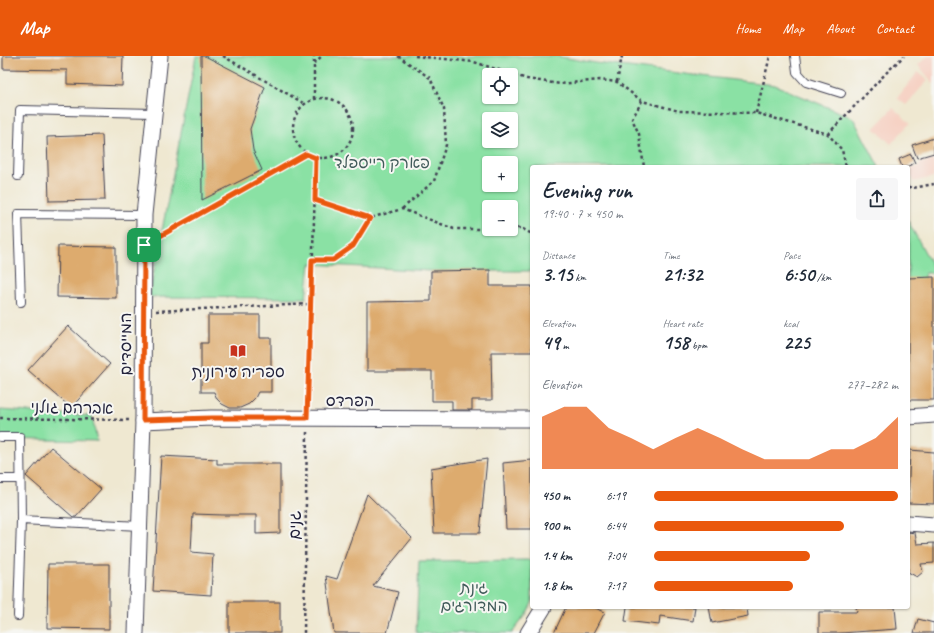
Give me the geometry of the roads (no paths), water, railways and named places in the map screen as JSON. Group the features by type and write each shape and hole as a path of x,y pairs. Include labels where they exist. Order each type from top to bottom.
{"street":[{"name":"המייסדים","path":"136,633 143,420 144,215 160,56"},
{"path":"910,417 934,416"},
{"name":"הפרדס","path":"143,420 211,418 530,419"},
{"path":"910,524 934,525"},
{"path":"528,633 543,609"}],"lane":[{"path":"795,56 797,72 806,82 841,93"},
{"path":"18,176 20,110 154,113"},
{"path":"21,302 18,214 144,215"},
{"path":"0,437 20,437 21,520 18,616"},
{"path":"0,479 20,479"},
{"path":"21,520 140,526"}],"place":[{"name":"ספריה עירונית","path":"238,351"}],"park label":[{"name":"פארק רייספלד","path":"382,162"},
{"name":"גינת המדורגים","path":"474,596"}]}
